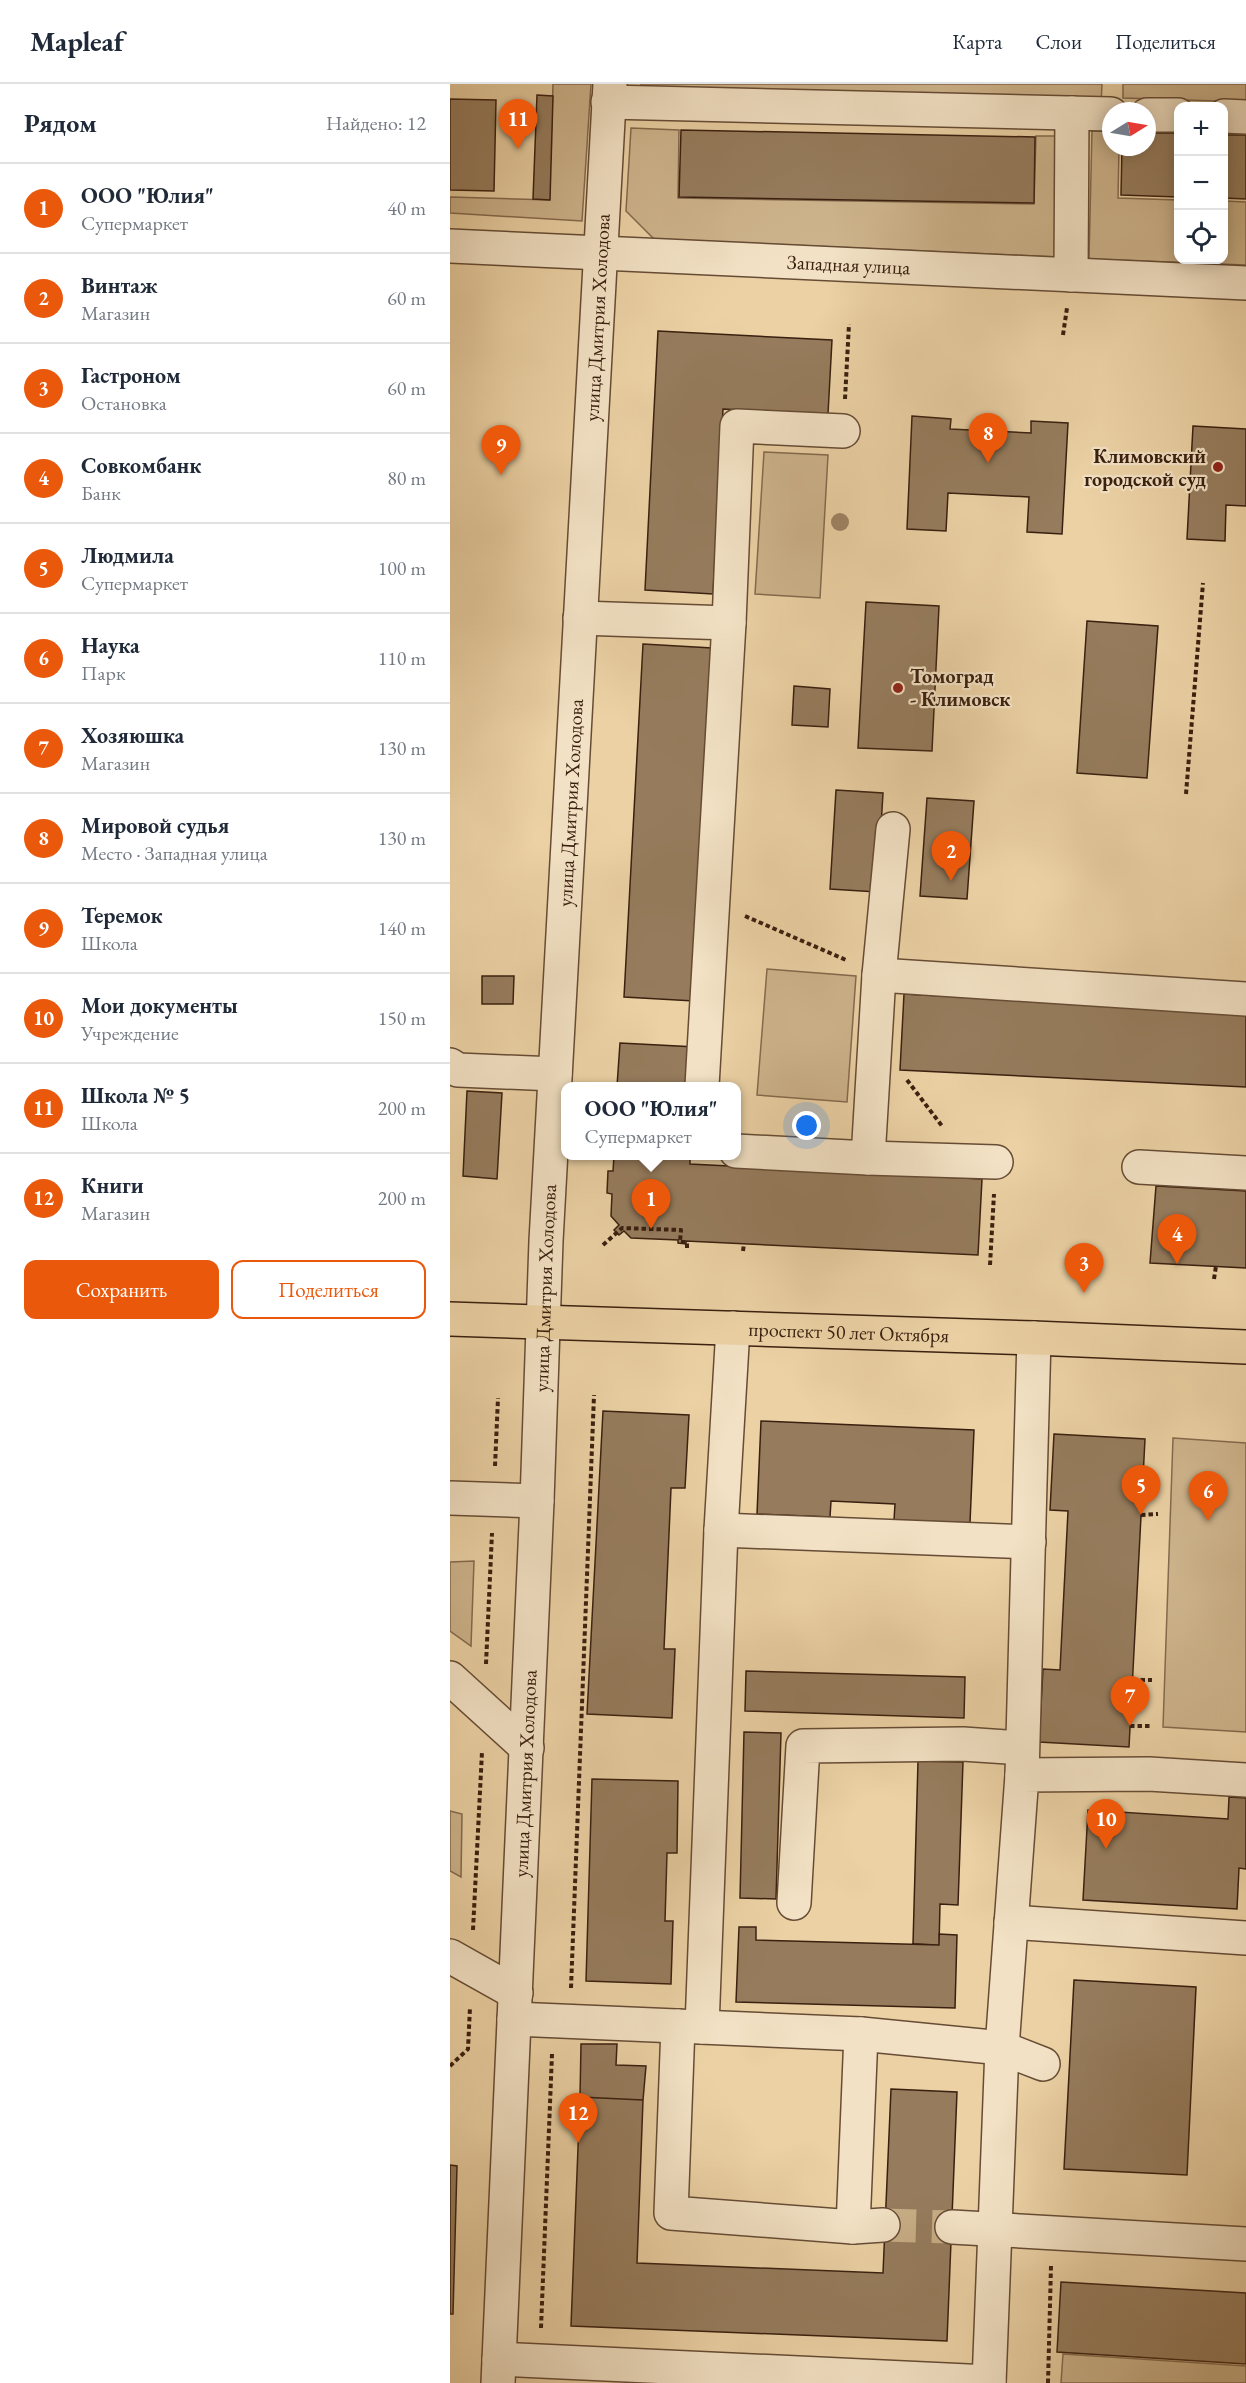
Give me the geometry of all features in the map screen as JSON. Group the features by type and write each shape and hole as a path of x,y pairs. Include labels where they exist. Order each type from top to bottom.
{"main road":[{"name":"проспект 50 лет Октября","path":"450,1319 1246,1347"}],"street":[{"path":"609,93 1102,114"},
{"name":"улица Дмитрия Холодова","path":"499,2371 537,1501 546,1241 609,93"},
{"path":"1071,275 1072,113"},
{"path":"1156,115 1174,115"},
{"path":"1228,116 1246,117"},
{"name":"Западная улица","path":"450,246 1246,283"},
{"path":"702,1082 729,623 737,426 843,431"},
{"path":"580,618 729,623"},
{"path":"868,1158 879,975 893,830"},
{"path":"879,975 1246,999"},
{"path":"450,1065 458,1070 555,1074"},
{"path":"741,1151 982,1161"},
{"path":"1139,1167 1246,1173"},
{"path":"734,1328 690,2027 671,2213 868,2226 861,2034"},
{"path":"499,2371 540,2360 989,2383 1002,2048 1022,1762 1034,1338"},
{"path":"450,1498 537,1501"},
{"path":"722,1530 1029,1542"},
{"path":"450,1678 526,1748"},
{"path":"794,1903 803,1746 963,1744 1022,1762 1246,1780"},
{"path":"1011,1922 1246,1938"},
{"path":"450,1956 515,2006 559,2021 861,2034 1002,2048 1043,2064"},
{"path":"952,2227 1246,2244"}],"path":[{"path":"843,431 849,324"},
{"path":"1186,794 1203,584"},
{"path":"713,902 879,975"},
{"path":"873,1066 908,1080 982,1161 990,1265"},
{"path":"603,1245 622,1228 681,1230 680,1242 687,1242 687,1248"},
{"path":"743,1251 744,1244"},
{"path":"1214,1279 1216,1266"},
{"path":"540,2360 553,2032 570,2002 594,1395"},
{"path":"1141,1515 1158,1514"},
{"path":"1133,1680 1152,1680"},
{"path":"1130,1726 1151,1726"},
{"path":"1048,2383 1052,2233"}],"shaded area":[{"path":"553,84 591,84 582,221 450,213 450,197 549,200"},
{"path":"641,84 1102,84 1101,106 640,92"},
{"path":"1123,84 1246,84 1246,102 1123,98"},
{"path":"631,128 679,130 678,198 1034,204 1036,136 1061,136 1058,257 654,239 626,211"},
{"path":"1092,131 1102,131 1102,156 1119,156 1118,198 1174,200 1174,262 1089,259"},
{"path":"1228,201 1246,202 1246,265 1220,264 1228,264"},
{"path":"764,452 828,455 820,598 755,594"},
{"path":"767,969 856,976 847,1102 757,1095"},
{"path":"1173,1438 1246,1443 1246,1732 1163,1727"},
{"path":"474,1561 471,1646 450,1631 450,1562"},
{"path":"450,1811 462,1814 461,1877 450,1871"},
{"path":"1063,2354 1246,2366 1246,2383 1061,2383"}],"building":[{"path":"537,95 553,96 550,200 533,199"},
{"path":"450,99 496,100 494,191 450,190"},
{"path":"681,130 1035,137 1034,203 679,197"},
{"path":"1156,133 1174,133 1174,197 1121,195 1122,156 1156,156"},
{"path":"1228,135 1246,135 1246,199 1228,198"},
{"path":"658,331 832,340 828,414 723,409 713,594 645,590"},
{"path":"912,416 951,419 950,429 1031,433 1031,421 1068,423 1062,534 1027,532 1029,497 948,493 946,531 907,529"},
{"name":"Климовский городской суд","path":"1193,426 1246,429 1246,506 1226,505 1225,541 1187,539"},
{"name":"Томоград - Климовск","path":"866,602 939,606 932,751 858,748"},
{"path":"1087,621 1158,626 1147,778 1077,773"},
{"path":"643,644 712,648 694,1001 624,997"},
{"path":"794,686 830,689 828,727 792,725"},
{"path":"836,790 883,793 877,892 830,889"},
{"path":"927,798 974,801 967,899 920,896"},
{"path":"482,976 514,976 513,1004 482,1004"},
{"path":"904,994 1246,1011 1246,1087 900,1070"},
{"path":"620,1043 696,1047 694,1082 617,1082"},
{"path":"467,1091 502,1093 497,1179 463,1176"},
{"path":"614,1160 690,1160 690,1164 982,1179 978,1255 686,1241 686,1244 678,1243 678,1240 631,1238 624,1231 619,1235 614,1230 619,1225 611,1216 612,1194 607,1193 608,1171 613,1171"},
{"path":"1156,1186 1246,1191 1246,1268 1150,1263"},
{"path":"603,1411 689,1415 685,1488 671,1488 664,1649 675,1649 672,1718 587,1714"},
{"path":"761,1421 974,1430 970,1523 894,1520 895,1504 831,1501 830,1517 757,1514"},
{"path":"1054,1434 1145,1439 1129,1747 1039,1742 1043,1669 1060,1670 1068,1511 1050,1510"},
{"path":"746,1671 965,1677 964,1718 745,1711"},
{"path":"744,1732 781,1733 776,1899 740,1898"},
{"path":"918,1761 963,1762 958,1905 940,1904 939,1945 913,1944"},
{"path":"592,1779 678,1781 677,1853 667,1853 665,1921 673,1921 671,1984 586,1981"},
{"path":"1229,1797 1246,1798 1246,1869 1239,1868 1237,1909 1083,1900 1088,1810 1228,1819"},
{"path":"739,1927 756,1927 756,1940 939,1945 939,1934 957,1935 955,2008 736,2002"},
{"path":"1074,1980 1196,1987 1187,2175 1064,2169"},
{"path":"581,2044 617,2044 616,2065 646,2066 643,2100 580,2097"},
{"path":"891,2089 957,2092 947,2341 571,2326 580,2097 643,2100 637,2263 883,2273"},
{"path":"450,2165 457,2166 453,2314 450,2314"},
{"path":"1061,2282 1246,2293 1246,2364 1057,2352"}],"tunnel":[{"path":"883,2225 952,2227"}],"place":[{"name":"Школа № 5","path":"518,149"},
{"name":"Мировой судья","path":"988,463"},
{"name":"Климовский городской суд","path":"1218,467"},
{"name":"Теремок","path":"501,475"},
{"name":"Томоград - Климовск","path":"898,688"},
{"name":"Винтаж","path":"951,881"},
{"name":"ООО \"Юлия\"","path":"651,1229"},
{"name":"Совкомбанк","path":"1177,1264"},
{"name":"Гастроном","path":"1084,1293"},
{"name":"Людмила","path":"1141,1515"},
{"name":"Наука","path":"1208,1521"},
{"name":"Хозяюшка","path":"1130,1726"},
{"name":"Мои документы","path":"1106,1849"},
{"name":"Книги","path":"578,2143"}]}
